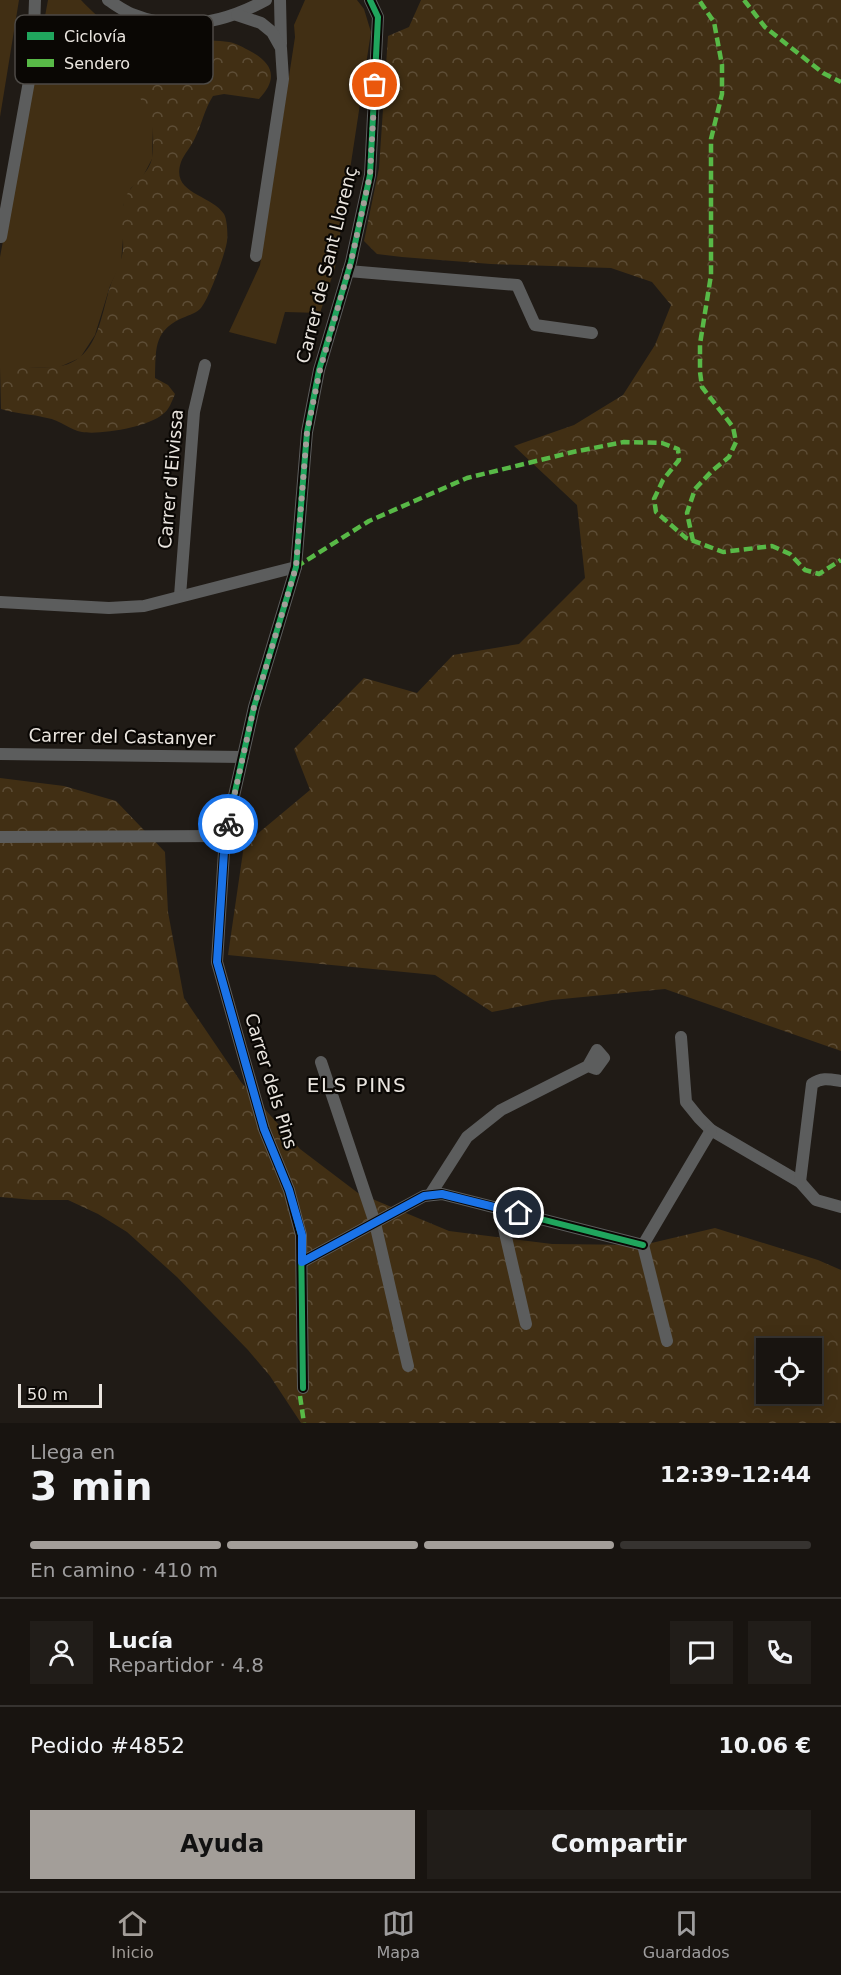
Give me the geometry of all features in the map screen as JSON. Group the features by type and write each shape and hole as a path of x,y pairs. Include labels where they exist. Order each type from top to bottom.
{"street":[{"path":"34,15 35,0"},
{"path":"108,0 136,15"},
{"path":"213,21 237,15 266,0"},
{"path":"256,256 283,80 279,22 280,0"},
{"name":"Carrer de Sant Llorenç","path":"217,962 225,836 254,707 296,567 307,432 320,370 348,271 370,175 378,18 370,0"},
{"path":"237,15 249,18 267,28 272,32 281,48"},
{"path":"1,237 29,84"},
{"path":"348,271 517,285 535,325 592,333"},
{"name":"Carrer d'Eivissa","path":"180,597 194,412 204,365"},
{"path":"0,602 110,608 144,606 296,567"},
{"name":"Carrer del Castanyer","path":"0,754 243,757"},
{"path":"0,837 225,836"},
{"name":"Carrer dels Pins","path":"217,962 264,1129 289,1190 302,1235 303,1388"},
{"path":"681,1037 686,1102 711,1130 800,1182 816,1200 841,1207"},
{"path":"321,1062 375,1223 408,1366"},
{"path":"430,1195 467,1137 501,1110 588,1066"},
{"path":"800,1182 812,1084 824,1078 841,1081"},
{"path":"667,1341 643,1245 711,1130"},
{"path":"302,1262 424,1196 442,1194 643,1245"},
{"path":"499,1207 526,1323"}],"green space":[{"path":"0,0 19,0 15,15 0,117"},
{"path":"48,0 81,0 97,15 45,15"},
{"path":"305,0 357,0 364,9 371,32 335,268 320,313 285,312 276,344 229,332 260,265 295,37 294,25"},
{"path":"421,0 841,0 841,1051 665,989 552,1000 492,1012 435,975 228,955 244,845 310,790 294,749 364,678 417,693 453,655 519,644 585,578 577,505 514,446 574,425 623,395 655,345 671,305 652,282 611,268 491,264 402,257 377,254 364,241 379,168 388,36 409,27"},
{"path":"213,41 232,43 243,47 264,61 271,72 269,85 259,99 224,94 213,96 195,138 181,162 179,173 181,181 186,187 218,207 224,214 227,223 227,238 220,266 203,305 196,312 171,324 160,336 156,351 155,378 168,385 175,394 173,400 163,414 147,423 124,429 82,432 52,419 1,409 0,367 61,366 80,357 92,343 120,264 123,243 122,211 125,199 147,169 152,158 152,126 134,84 213,84"},
{"path":"32,84 141,84 153,126 152,159 141,180 131,188 123,206 121,263 110,286 95,335 80,358 57,368 0,367 0,257"},
{"path":"0,778 64,786 116,801 165,852 168,912 184,998 241,1082 300,1149 358,1193 449,1231 552,1244 643,1245 715,1228 818,1260 841,1270 841,1423 301,1423 270,1376 248,1350 177,1277 127,1232 98,1214 68,1200 0,1197"}],"marked path":[{"path":"693,541 687,513 695,489 729,457 736,442 733,427 702,387 700,372 700,344 711,275 711,139 722,94 722,65 714,22 699,0"},
{"path":"744,0 765,27 823,73 841,82"},
{"path":"296,567 369,521 467,478 624,442 662,443 678,449 679,460 663,480 654,499 656,512 686,538 723,552 772,546 790,554 805,570 819,574 841,560"},
{"path":"300,1396 304,1423"}],"cycle path":[{"path":"303,1388 301,1235 289,1190 264,1129 217,962 225,836 254,707 296,567 307,432 319,370 351,262 370,175 378,17 370,0"},
{"path":"302,1262 424,1196 442,1194 643,1245"}],"way so far":[{"path":"228,824 254,707 296,567 307,432 320,370 351,262 370,175 375,85"}],"district":[{"name":"ELS PINS","path":"357,1085"}],"route":[{"path":"228,824 225,836 217,962 264,1129 289,1190 302,1235 302,1262 424,1196 442,1194 519,1213"}]}
